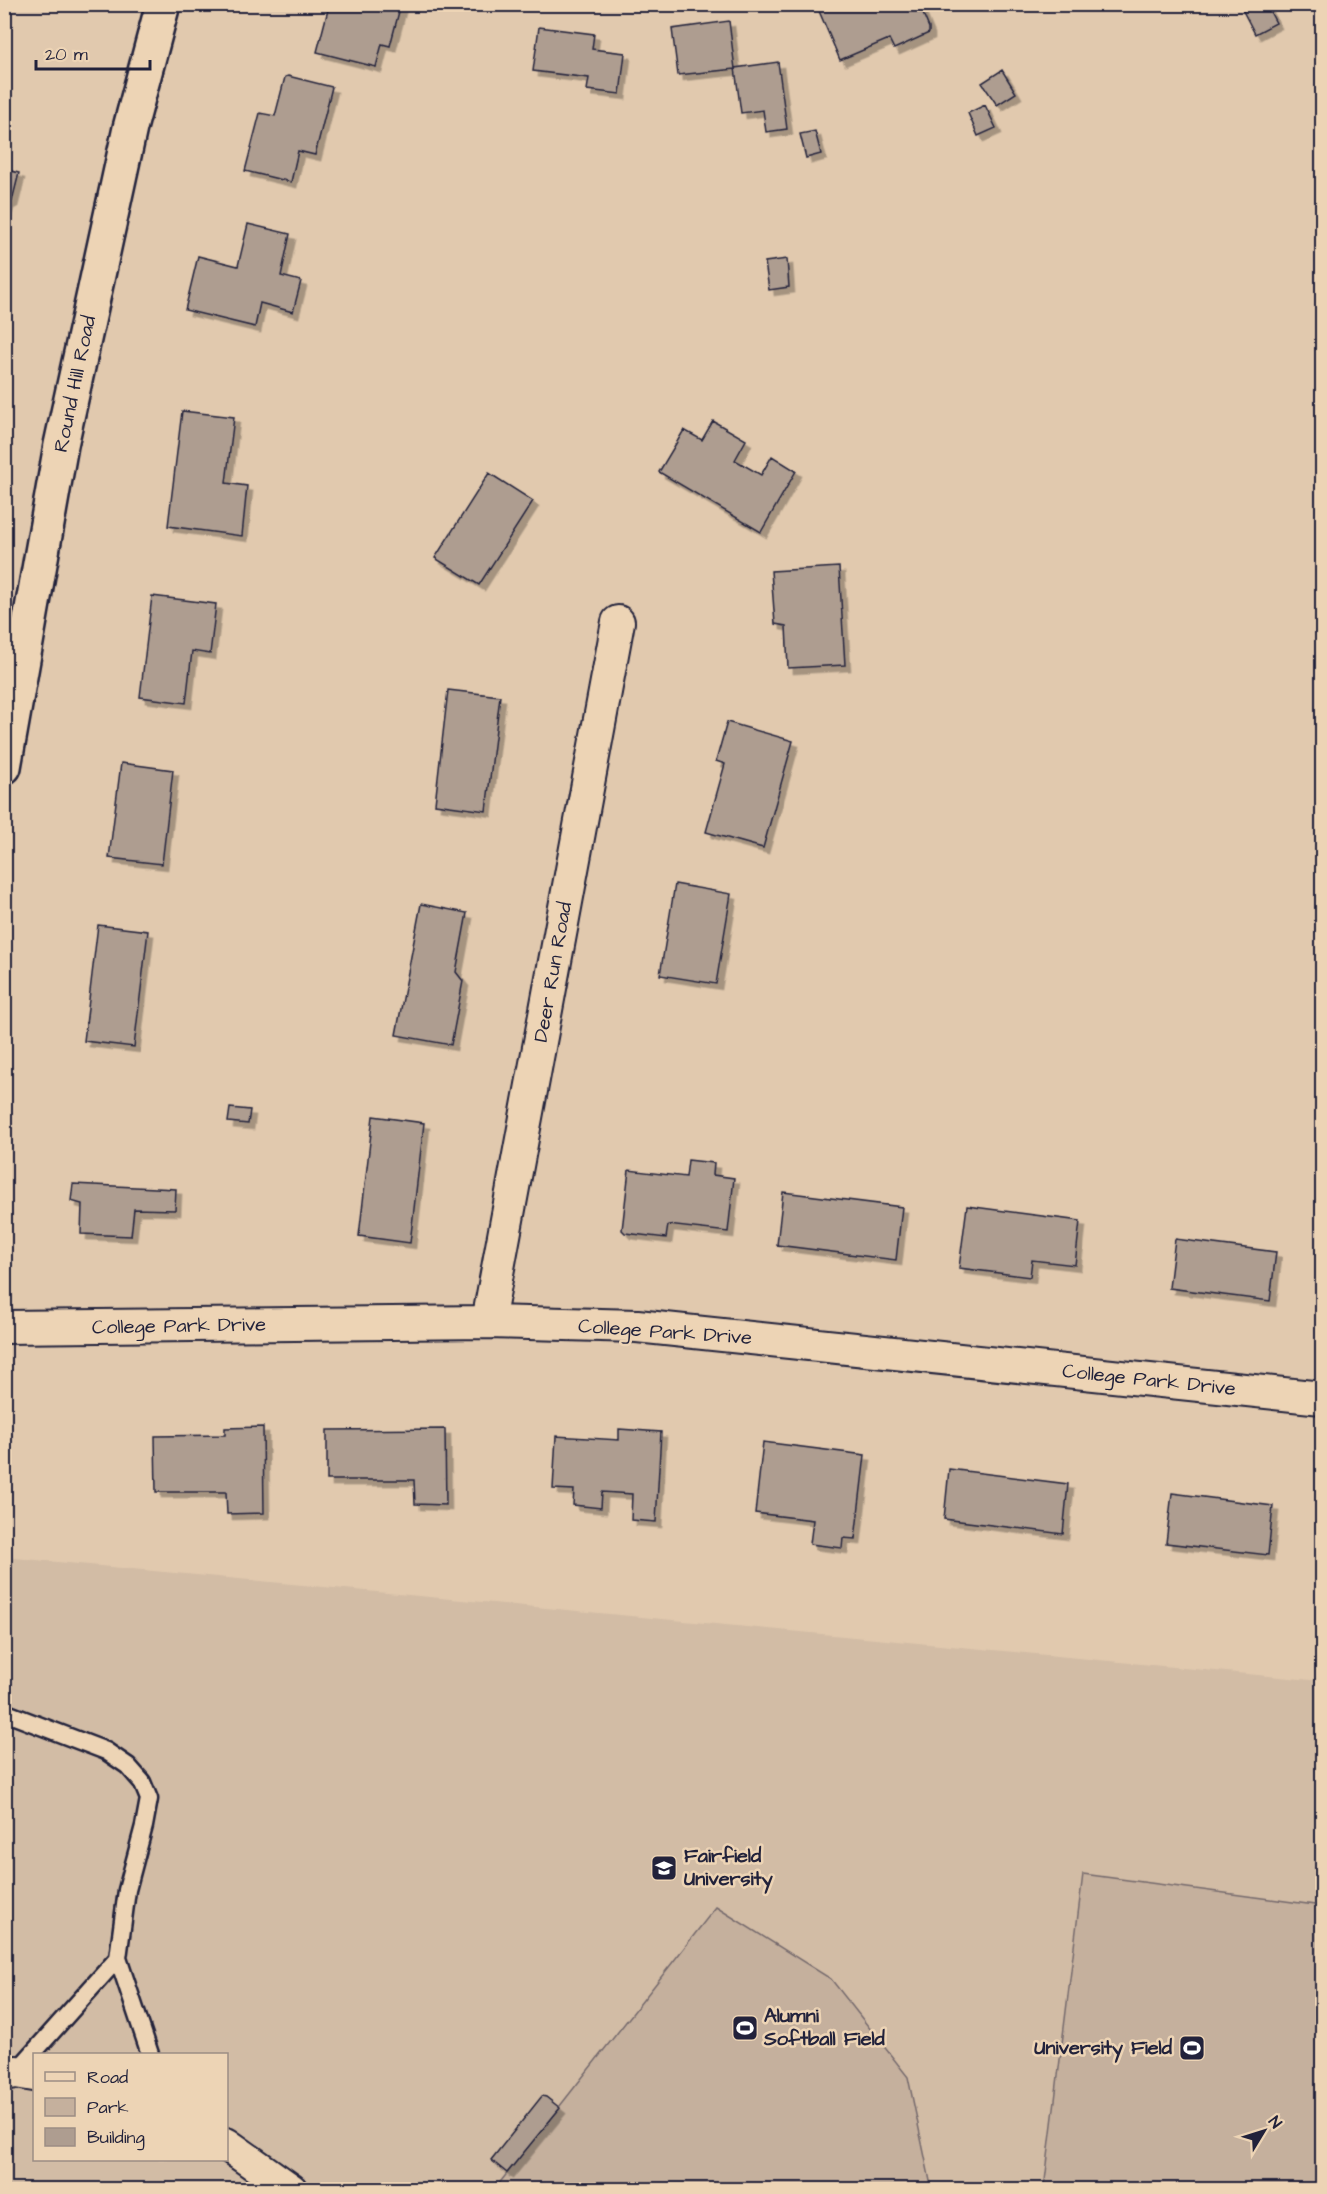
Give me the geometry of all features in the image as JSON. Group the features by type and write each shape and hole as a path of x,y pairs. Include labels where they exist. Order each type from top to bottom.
{"main road":[{"name":"Round Hill Road","path":"4,767 61,445 130,128 163,4"}],"street":[{"name":"Deer Run Road","path":"488,1322 618,622"},
{"name":"College Park Drive","path":"4,1327 488,1322 637,1326 1323,1398"},
{"path":"228,2145 291,2190"}],"lane":[{"path":"4,1712 106,1751 128,1766 142,1782 148,1799 144,1826 127,1890 118,1958 149,2053"},
{"path":"36,2053 118,1958"},
{"path":"18,2074 33,2057"}],"shaded area":[{"name":"Fairfield University","path":"4,1557 1322,1681 1322,2189 5,2189"}],"green space":[{"name":"University Field","path":"1083,1874 1322,1906 1322,2189 1044,2189"},
{"name":"Alumni Softball Field","path":"716,1907 831,1979 908,2077 930,2181 929,2190 494,2190"}],"building":[{"path":"322,4 401,4 390,46 382,44 376,67 317,52 329,6"},
{"path":"816,4 919,4 929,33 894,49 889,39 840,60"},
{"path":"1254,4 1266,4 1276,23 1255,34 1243,11"},
{"path":"729,21 735,69 678,75 672,29"},
{"path":"539,27 594,34 592,49 625,53 620,94 587,90 589,78 533,71"},
{"path":"778,62 787,129 766,132 763,110 741,113 735,68"},
{"path":"1002,70 1016,93 997,105 982,83"},
{"path":"285,77 332,87 315,155 298,151 291,182 245,171 260,113 275,116"},
{"path":"985,105 996,128 978,136 968,113"},
{"path":"815,131 821,154 806,158 800,134"},
{"path":"4,169 19,173 12,201 8,203 4,217"},
{"path":"248,224 290,234 281,276 301,281 293,312 260,303 255,327 185,310 198,256 238,266"},
{"path":"787,259 789,287 769,290 765,262"},
{"path":"182,411 234,417 226,483 247,486 242,536 168,526"},
{"path":"713,421 746,440 735,460 761,475 772,456 796,471 761,532 659,472 684,430 702,440"},
{"path":"489,473 533,501 479,585 435,558"},
{"path":"839,567 845,665 788,668 786,626 775,624 771,571"},
{"path":"152,596 216,604 210,654 192,651 186,703 140,697"},
{"path":"448,690 500,696 486,811 435,804"},
{"path":"727,722 793,741 763,848 706,832 725,764 716,761"},
{"path":"121,763 173,770 162,864 109,858"},
{"path":"675,884 731,894 716,984 660,975"},
{"path":"421,904 467,913 456,972 463,981 451,1045 396,1035"},
{"path":"98,925 148,931 134,1047 84,1041"},
{"path":"230,1108 250,1110 248,1124 228,1122"},
{"path":"373,1116 424,1123 410,1243 359,1236"},
{"path":"688,1160 714,1163 713,1175 734,1178 728,1232 668,1225 666,1238 625,1233 622,1230 629,1170 686,1177"},
{"path":"73,1184 176,1189 175,1210 134,1209 131,1236 81,1234 82,1204 71,1201"},
{"path":"783,1192 902,1207 896,1260 777,1245"},
{"path":"967,1206 1080,1221 1075,1265 1032,1260 1030,1277 959,1268"},
{"path":"1175,1239 1276,1252 1270,1301 1169,1288"},
{"path":"1322,1266 1322,1308 1318,1308"},
{"path":"263,1427 264,1513 227,1514 226,1492 156,1492 155,1436 225,1435 225,1428"},
{"path":"445,1429 446,1505 415,1504 414,1480 327,1480 327,1430"},
{"path":"619,1429 661,1432 656,1522 631,1520 632,1494 602,1492 601,1508 573,1505 574,1490 553,1489 556,1436 619,1440"},
{"path":"763,1442 865,1455 855,1539 843,1538 842,1548 810,1544 813,1520 755,1513"},
{"path":"949,1469 1068,1484 1063,1534 944,1519"},
{"path":"1172,1493 1273,1506 1268,1555 1166,1543"},
{"path":"542,2096 560,2108 507,2173 491,2160"}],"place":[{"name":"Fairfield University","path":"664,1868"},
{"name":"Alumni Softball Field","path":"745,2028"},
{"name":"University Field","path":"1192,2048"}]}
